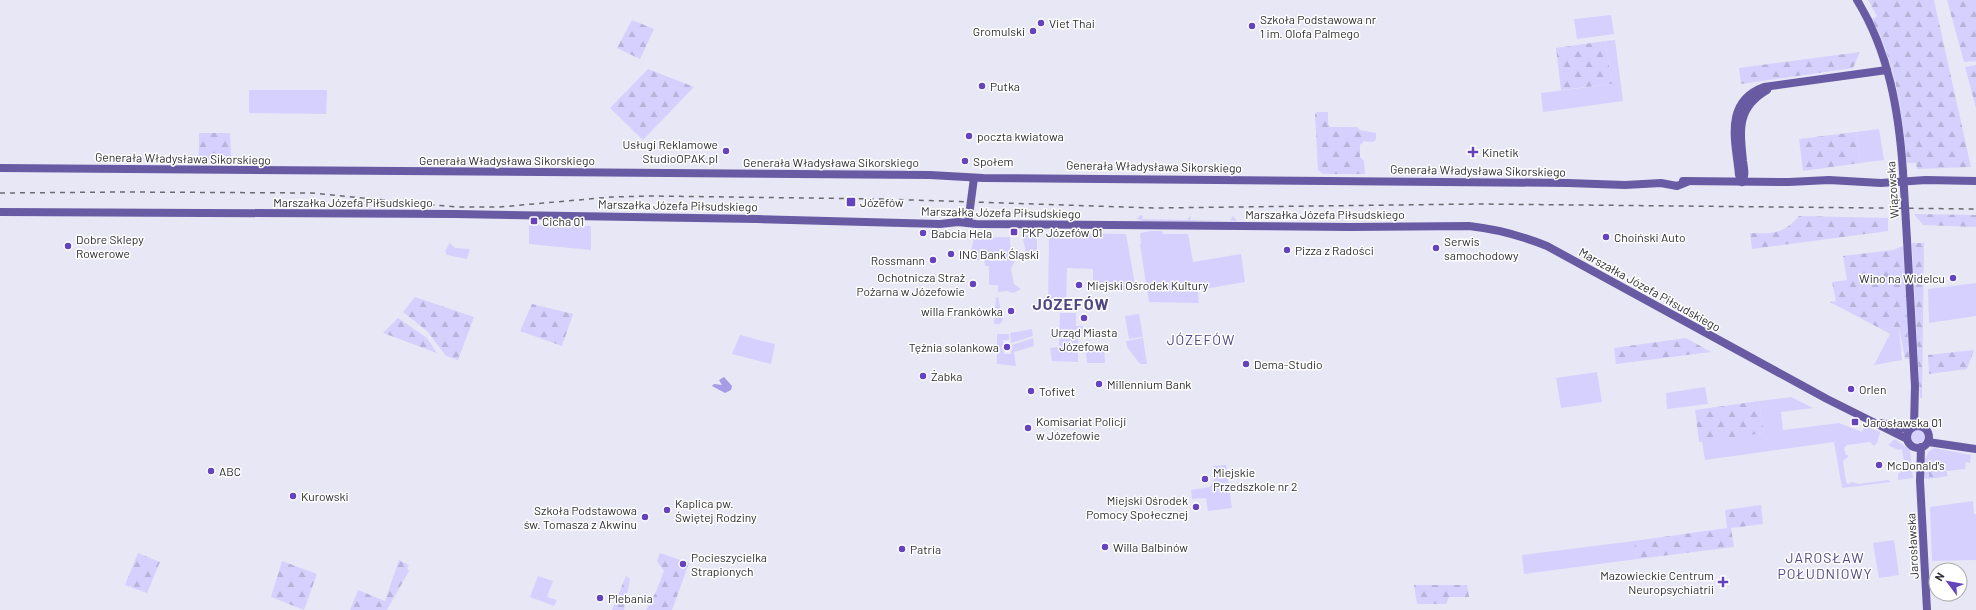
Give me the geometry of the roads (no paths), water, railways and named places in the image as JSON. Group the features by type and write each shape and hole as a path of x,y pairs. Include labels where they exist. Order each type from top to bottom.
{"main road":[{"name":"Wiązowska","path":"1857,0 1872,28 1887,70 1898,119 1903,172 1915,386 1913,430"},
{"path":"1742,182 1739,175 1734,131 1736,116 1749,95 1764,87 1887,70"},
{"name":"Generała Władysława Sikorskiego","path":"0,168 930,175 965,176 974,178 1561,183 1600,185 1660,183 1669,181 1976,181"},
{"path":"968,223 974,178"},
{"name":"Marszałka Józefa Piłsudskiego","path":"0,212 469,214 1350,228 1469,226 1497,230 1536,242 1566,256 1820,396 1860,416 1913,430"},
{"path":"1923,443 1925,428 1913,430 1910,444 1923,443 1957,445 1976,449"},
{"name":"Jarosławska","path":"1923,443 1920,481 1926,610"}],"railway":[{"path":"0,193 312,193 456,207 500,207 611,197 652,196 882,199 1155,208 1479,204 1976,209"}],"place":[{"name":"Viet Thai","path":"1041,23"},
{"name":"Szkoła Podstawowa nr 1 im. Olofa Palmego","path":"1252,26"},
{"name":"Gromulski","path":"1033,31"},
{"name":"Putka","path":"982,86"},
{"name":"poczta kwiatowa","path":"969,136"},
{"name":"Usługi Reklamowe StudioOPAK.pl","path":"726,151"},
{"name":"Kinetik","path":"1473,152"},
{"name":"Społem","path":"965,161"},
{"name":"Józefów","path":"851,202"},
{"name":"Cicha 01","path":"534,221"},
{"name":"PKP Józefów 01","path":"1014,232"},
{"name":"Babcia Hela","path":"923,233"},
{"name":"Choiński Auto","path":"1606,237"},
{"name":"Dobre Sklepy Rowerowe","path":"68,246"},
{"name":"Serwis samochodowy","path":"1436,248"},
{"name":"Pizza z Radości","path":"1287,250"},
{"name":"ING Bank Śląski","path":"951,254"},
{"name":"Rossmann","path":"933,260"},
{"name":"Wino na Widelcu","path":"1953,278"},
{"name":"Ochotnicza Straż Pożarna w Józefowie","path":"973,284"},
{"name":"Miejski Ośrodek Kultury","path":"1079,285"},
{"name":"willa Frankówka","path":"1011,311"},
{"name":"Urząd Miasta Józefowa","path":"1084,318"},
{"name":"Tężnia solankowa","path":"1007,347"},
{"name":"Dema-Studio","path":"1246,364"},
{"name":"Żabka","path":"923,376"},
{"name":"Millennium Bank","path":"1099,384"},
{"name":"Orlen","path":"1851,389"},
{"name":"Tofivet","path":"1031,391"},
{"name":"Jarosławska 01","path":"1855,422"},
{"name":"Komisariat Policji w Józefowie","path":"1028,428"},
{"name":"McDonald's","path":"1879,465"},
{"name":"ABC","path":"211,471"},
{"name":"Miejskie Przedszkole nr 2","path":"1205,479"},
{"name":"Kurowski","path":"293,496"},
{"name":"Miejski Ośrodek Pomocy Społecznej","path":"1196,507"},
{"name":"Kaplica pw. Świętej Rodziny","path":"667,510"},
{"name":"Szkoła Podstawowa św. Tomasza z Akwinu","path":"645,517"},
{"name":"Willa Balbinów","path":"1105,547"},
{"name":"Patria","path":"902,549"},
{"name":"Pocieszycielka Strapionych","path":"683,564"},
{"name":"Mazowieckie Centrum Neuropsychiatrii","path":"1723,582"},
{"name":"Plebania","path":"600,598"}],"district":[{"name":"JÓZEFÓW","path":"1071,303"},
{"name":"JÓZEFÓW","path":"1201,339"},
{"name":"JAROSŁAW POŁUDNIOWY","path":"1825,566"}]}
